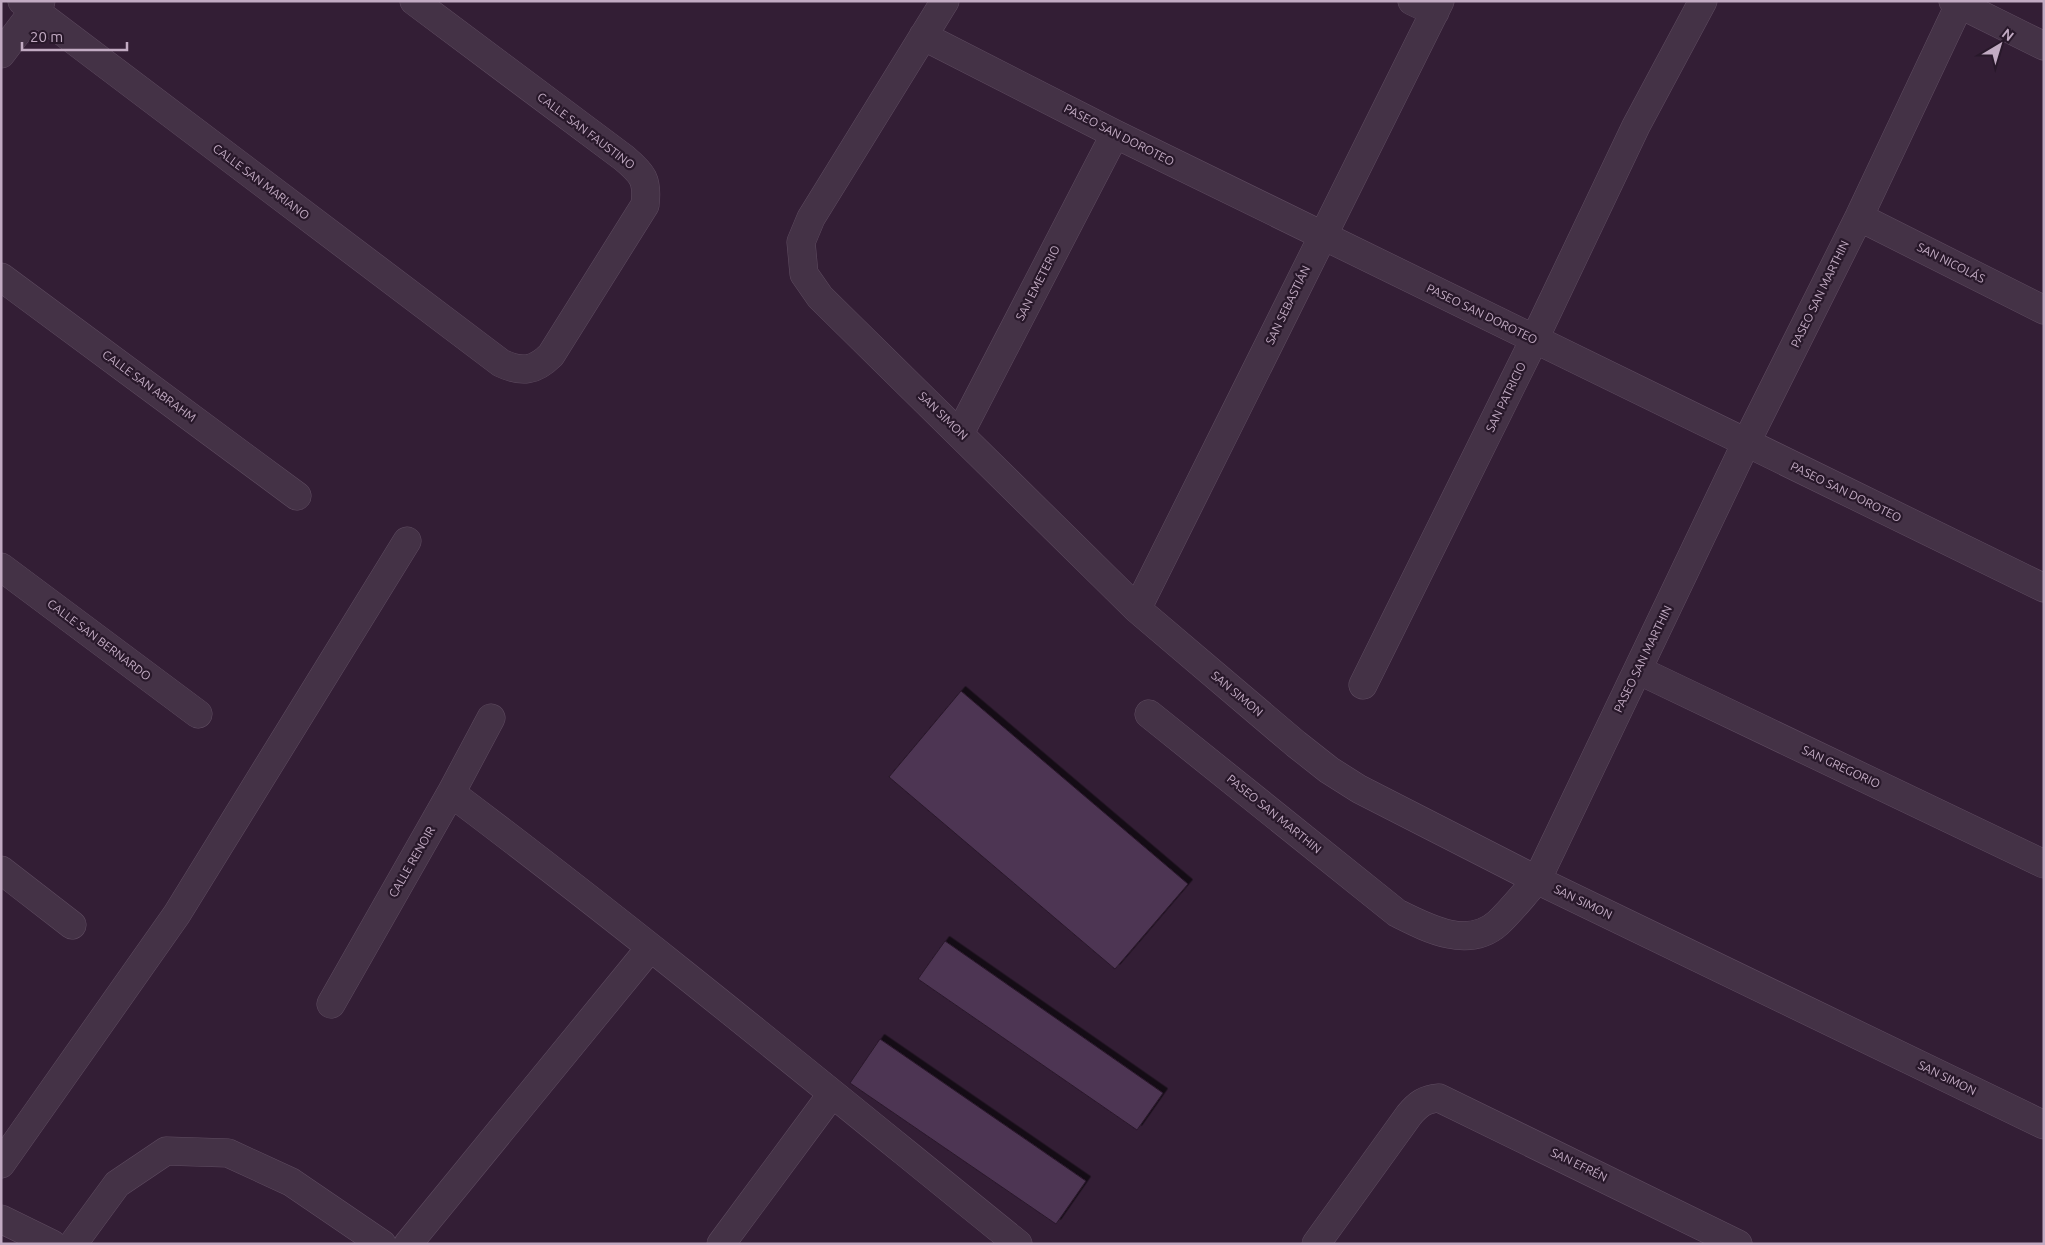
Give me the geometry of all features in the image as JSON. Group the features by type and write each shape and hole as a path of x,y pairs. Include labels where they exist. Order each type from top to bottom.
{"street":[{"name":"CALLE SAN FAUSTINO","path":"414,1 624,158 644,178 647,190 645,205 551,355 535,368 512,368 501,363"},
{"name":"SAN SIMON","path":"945,1 811,218 801,242 804,274 820,297 1137,609 1329,770 1359,788 1537,880 2044,1125"},
{"name":"SAN PATRICIO","path":"1363,685 1534,340 1636,126 1703,1"},
{"path":"1958,2 2044,46"},
{"name":"PASEO SAN MARTHIN","path":"1149,714 1397,913 1427,928 1453,935 1476,935 1497,924 1537,880 1746,443 1858,216 1958,2"},
{"name":"CALLE SAN MARIANO","path":"32,4 501,363"},
{"path":"1,54 32,4"},
{"name":"SAN SEBASTIÁN","path":"1137,609 1323,235 1429,5"},
{"name":"PASEO SAN DOROTEO","path":"923,36 1115,134 2044,588"},
{"name":"SAN EMETERIO","path":"960,433 1115,134"},
{"name":"SAN NICOLÁS","path":"1858,216 2044,310"},
{"name":"CALLE SAN ABRAHM","path":"1,277 297,496"},
{"path":"1,1164 177,914 407,541"},
{"name":"CALLE SAN BERNARDO","path":"1,567 198,714"},
{"name":"SAN GREGORIO","path":"1638,670 2044,864"},
{"name":"CALLE RENOIR","path":"331,1004 451,793 491,718"},
{"path":"451,793 650,948 1018,1244"},
{"path":"1,870 72,925"},
{"path":"408,1244 650,948"},
{"path":"721,1244 832,1094"},
{"name":"SAN EFRÉN","path":"1316,1244 1409,1114 1428,1099 1439,1098 1449,1101 1738,1244"},
{"path":"73,1244 117,1184 166,1151 228,1153 291,1182 382,1244"},
{"path":"1,1218 52,1244"}],"building":[{"path":"961,691 1188,884 1115,969 889,777"},
{"path":"945,941 1163,1093 1137,1130 918,979"},
{"path":"880,1039 1086,1181 1056,1224 850,1083"}]}
